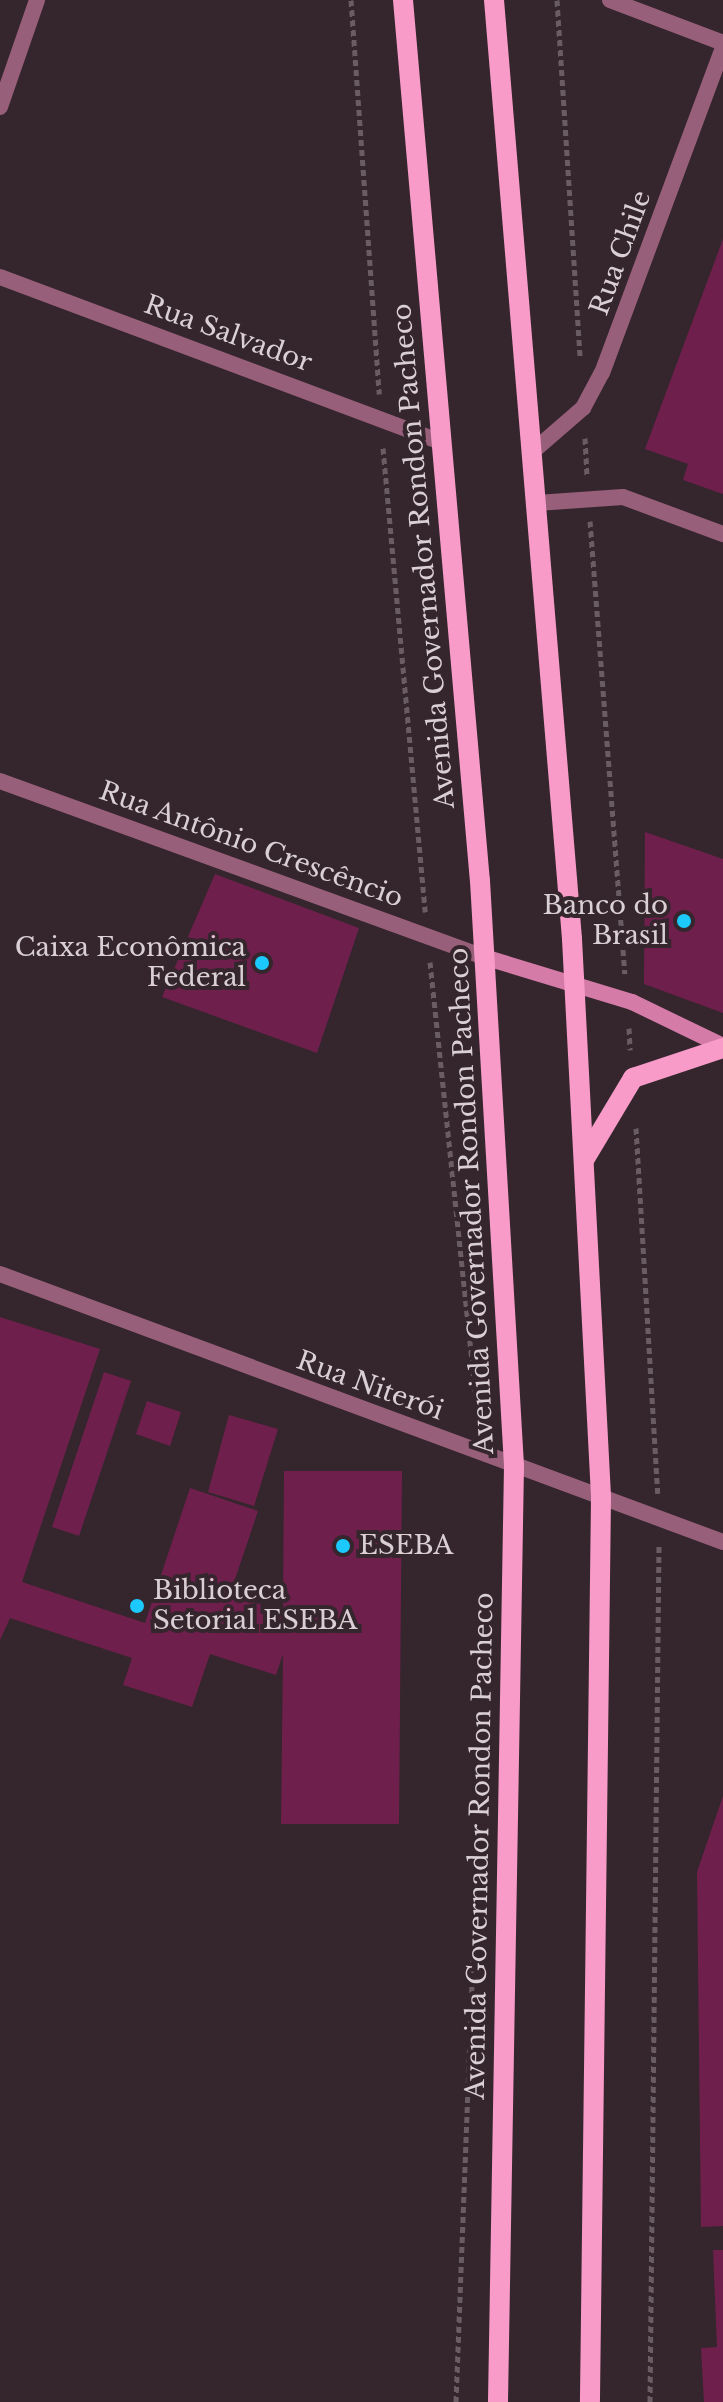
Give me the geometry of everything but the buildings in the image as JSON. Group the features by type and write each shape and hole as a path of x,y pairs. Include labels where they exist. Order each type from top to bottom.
{"main road":[{"name":"Avenida Governador Rondon Pacheco","path":"403,0 484,957 514,1466 498,2402"},
{"path":"494,0 574,984 601,1497 590,2402"},
{"path":"484,957 627,1001 723,1047"},
{"path":"583,1163 633,1078 723,1047"}],"street":[{"path":"0,107 37,0"},
{"path":"610,0 723,45"},
{"name":"Rua Chile","path":"531,453 583,408 723,45"},
{"name":"Rua Salvador","path":"0,277 381,415 438,441"},
{"path":"537,503 588,497 623,497 723,534"},
{"name":"Rua Antônio Crescêncio","path":"0,781 427,933 484,957"},
{"name":"Rua Niterói","path":"0,1274 723,1542"}],"path":[{"path":"351,0 381,415 427,933 482,1454"},
{"path":"557,0 580,361"},
{"path":"583,408 633,1078 659,1518 650,2402"},
{"path":"456,2402 477,1843"}],"place":[{"name":"Banco do Brasil","path":"684,921"},
{"name":"Caixa Econômica Federal","path":"262,963"},
{"name":"ESEBA","path":"343,1546"},
{"name":"Biblioteca Setorial ESEBA","path":"137,1606"}]}
